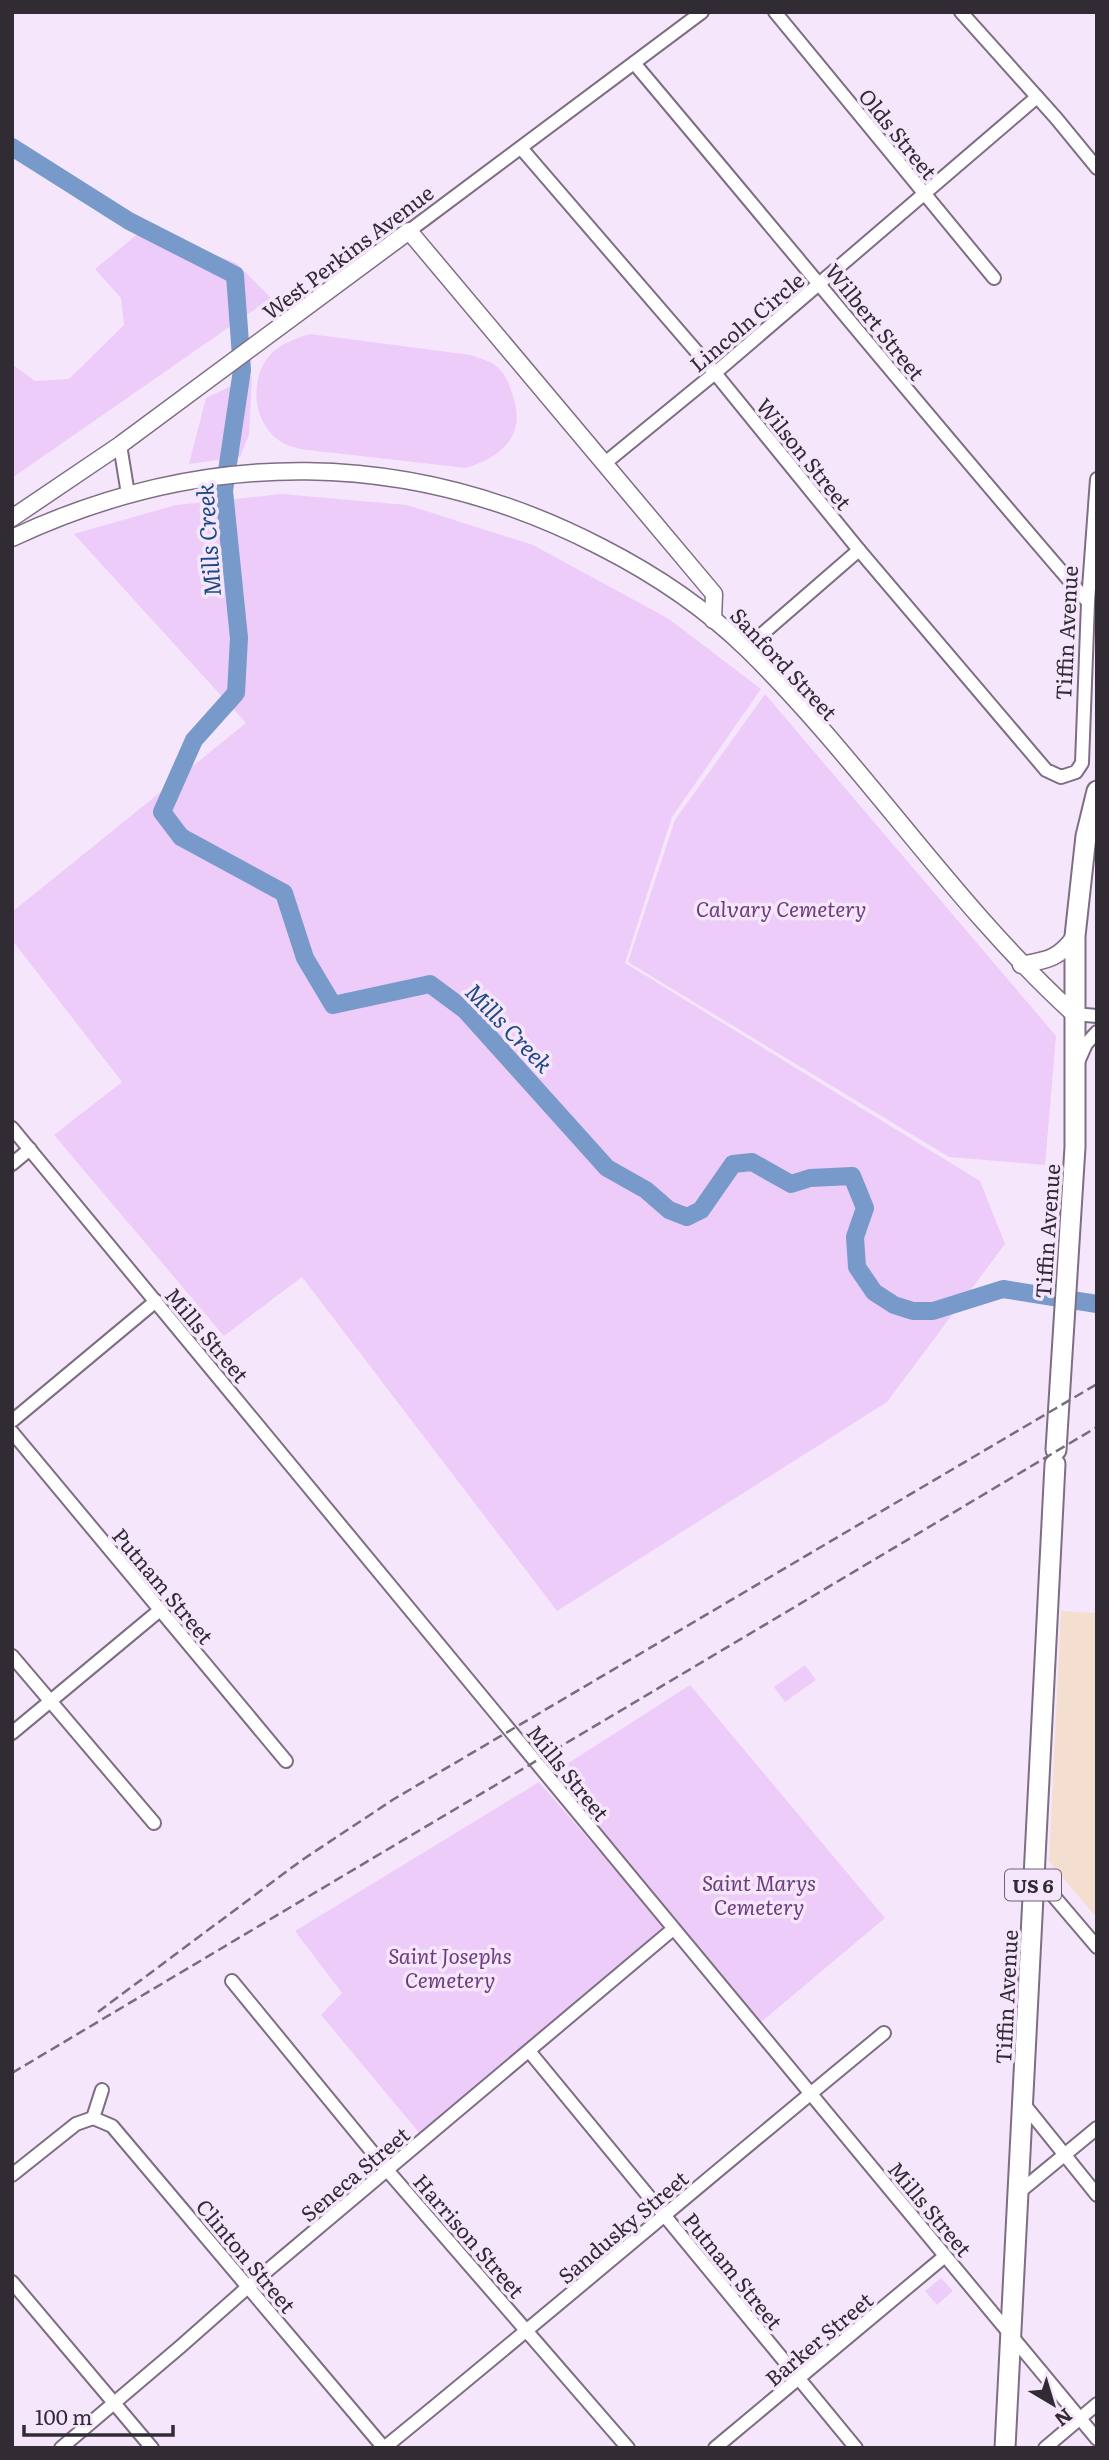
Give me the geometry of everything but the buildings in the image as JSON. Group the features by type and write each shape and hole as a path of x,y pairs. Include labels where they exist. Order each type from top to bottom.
{"main road":[{"name":"West Perkins Avenue","path":"12,518 120,444 409,231"},
{"name":"Sanford Street","path":"409,231 714,594 713,620 746,648 791,696 1021,965 1074,1014"},
{"path":"12,538 49,521 128,494 214,476 308,471 377,474 480,497 566,529 670,586 713,620"},
{"name":"US 6","path":"1074,1014 1075,936 1097,791"},
{"path":"1021,965 1057,956 1075,936"},
{"name":"Tiffin Avenue","path":"1005,2448 1063,1315 1075,1147 1074,1014"}],"street":[{"name":"West Perkins Avenue","path":"409,231 702,12"},
{"name":"Olds Street","path":"775,12 994,278"},
{"path":"961,12 1097,168"},
{"name":"Wilbert Street","path":"635,63 973,470 1088,602"},
{"name":"Lincoln Circle","path":"606,463 1037,97"},
{"name":"Wilson Street","path":"521,148 715,373 859,550 1046,770 1061,777"},
{"path":"120,444 128,494"},
{"name":"Tiffin Avenue","path":"1061,777 1076,772 1082,762 1088,602 1097,479"},
{"path":"746,648 859,550"},
{"path":"1074,1014 1097,1016"},
{"path":"1074,1072 1086,1044 1097,1032"},
{"name":"Mills Street","path":"12,1128 540,1765 672,1930 757,2027 1097,2440"},
{"path":"12,1164 30,1149"},
{"path":"12,1421 156,1301"},
{"name":"Putnam Street","path":"12,1432 286,1762"},
{"path":"12,1733 160,1610"},
{"path":"12,1656 154,1823"},
{"path":"1034,1873 1097,1947"},
{"name":"Seneca Street","path":"61,2448 672,1930"},
{"name":"Harrison Street","path":"232,1982 387,2170 628,2448"},
{"name":"Sandusky Street","path":"384,2448 528,2331 884,2032"},
{"name":"Putnam Street","path":"530,2051 856,2448"},
{"path":"12,2175 76,2124 93,2118 102,2090"},
{"path":"1023,2103 1097,2195"},
{"name":"Clinton Street","path":"93,2118 112,2126 384,2448"},
{"path":"1018,2193 1097,2128"},
{"name":"Barker Street","path":"715,2448 945,2256"},
{"path":"12,2282 152,2448"},
{"path":"1045,2448 1097,2404"}],"shaded area":[{"path":"1061,1611 1097,1613 1097,1918 1049,1861"}],"green space":[{"path":"145,228 236,263 271,298 12,478 12,364 35,381 69,379 124,325 121,298 95,269"},
{"path":"310,334 471,355 492,363 499,368 510,386 516,405 515,430 509,441 492,457 466,468 299,449 283,443 265,426 260,414 257,402 259,377 263,365 274,351 288,342"},
{"path":"252,376 249,435 240,457 189,464 206,398"},
{"path":"282,494 407,505 533,545 669,619 761,689 672,817 625,963 980,1181 1005,1244 887,1402 557,1611 302,1277 224,1336 54,1135 122,1082 12,940 12,912 246,723 74,534 176,505"},
{"name":"Calvary Cemetery","path":"765,694 1056,1036 1045,1165 949,1157 628,962 675,820"},
{"path":"805,1665 816,1680 785,1702 774,1687"},
{"name":"Saint Marys Cemetery","path":"690,1685 885,1918 761,2022 553,1773"},
{"name":"Saint Josephs Cemetery","path":"539,1782 665,1927 421,2135 321,2015 342,1993 295,1931"},
{"path":"941,2278 953,2291 937,2305 925,2291"}],"waterway":[{"name":"Mills Creek","path":"12,147 129,221 235,275 242,370 224,491 239,638 236,693 194,740 162,812 181,837 284,893 305,958 333,1005 430,984 465,1010 607,1168 646,1190 669,1210 687,1217 701,1210 733,1164 752,1162 791,1184 810,1178 852,1176 865,1208 855,1237 857,1267 874,1292 894,1305 913,1311 933,1311 1003,1289 1097,1304"}],"railway":[{"path":"98,2012 302,1860 394,1799 1097,1384"},
{"path":"12,2073 1097,1427"}]}
